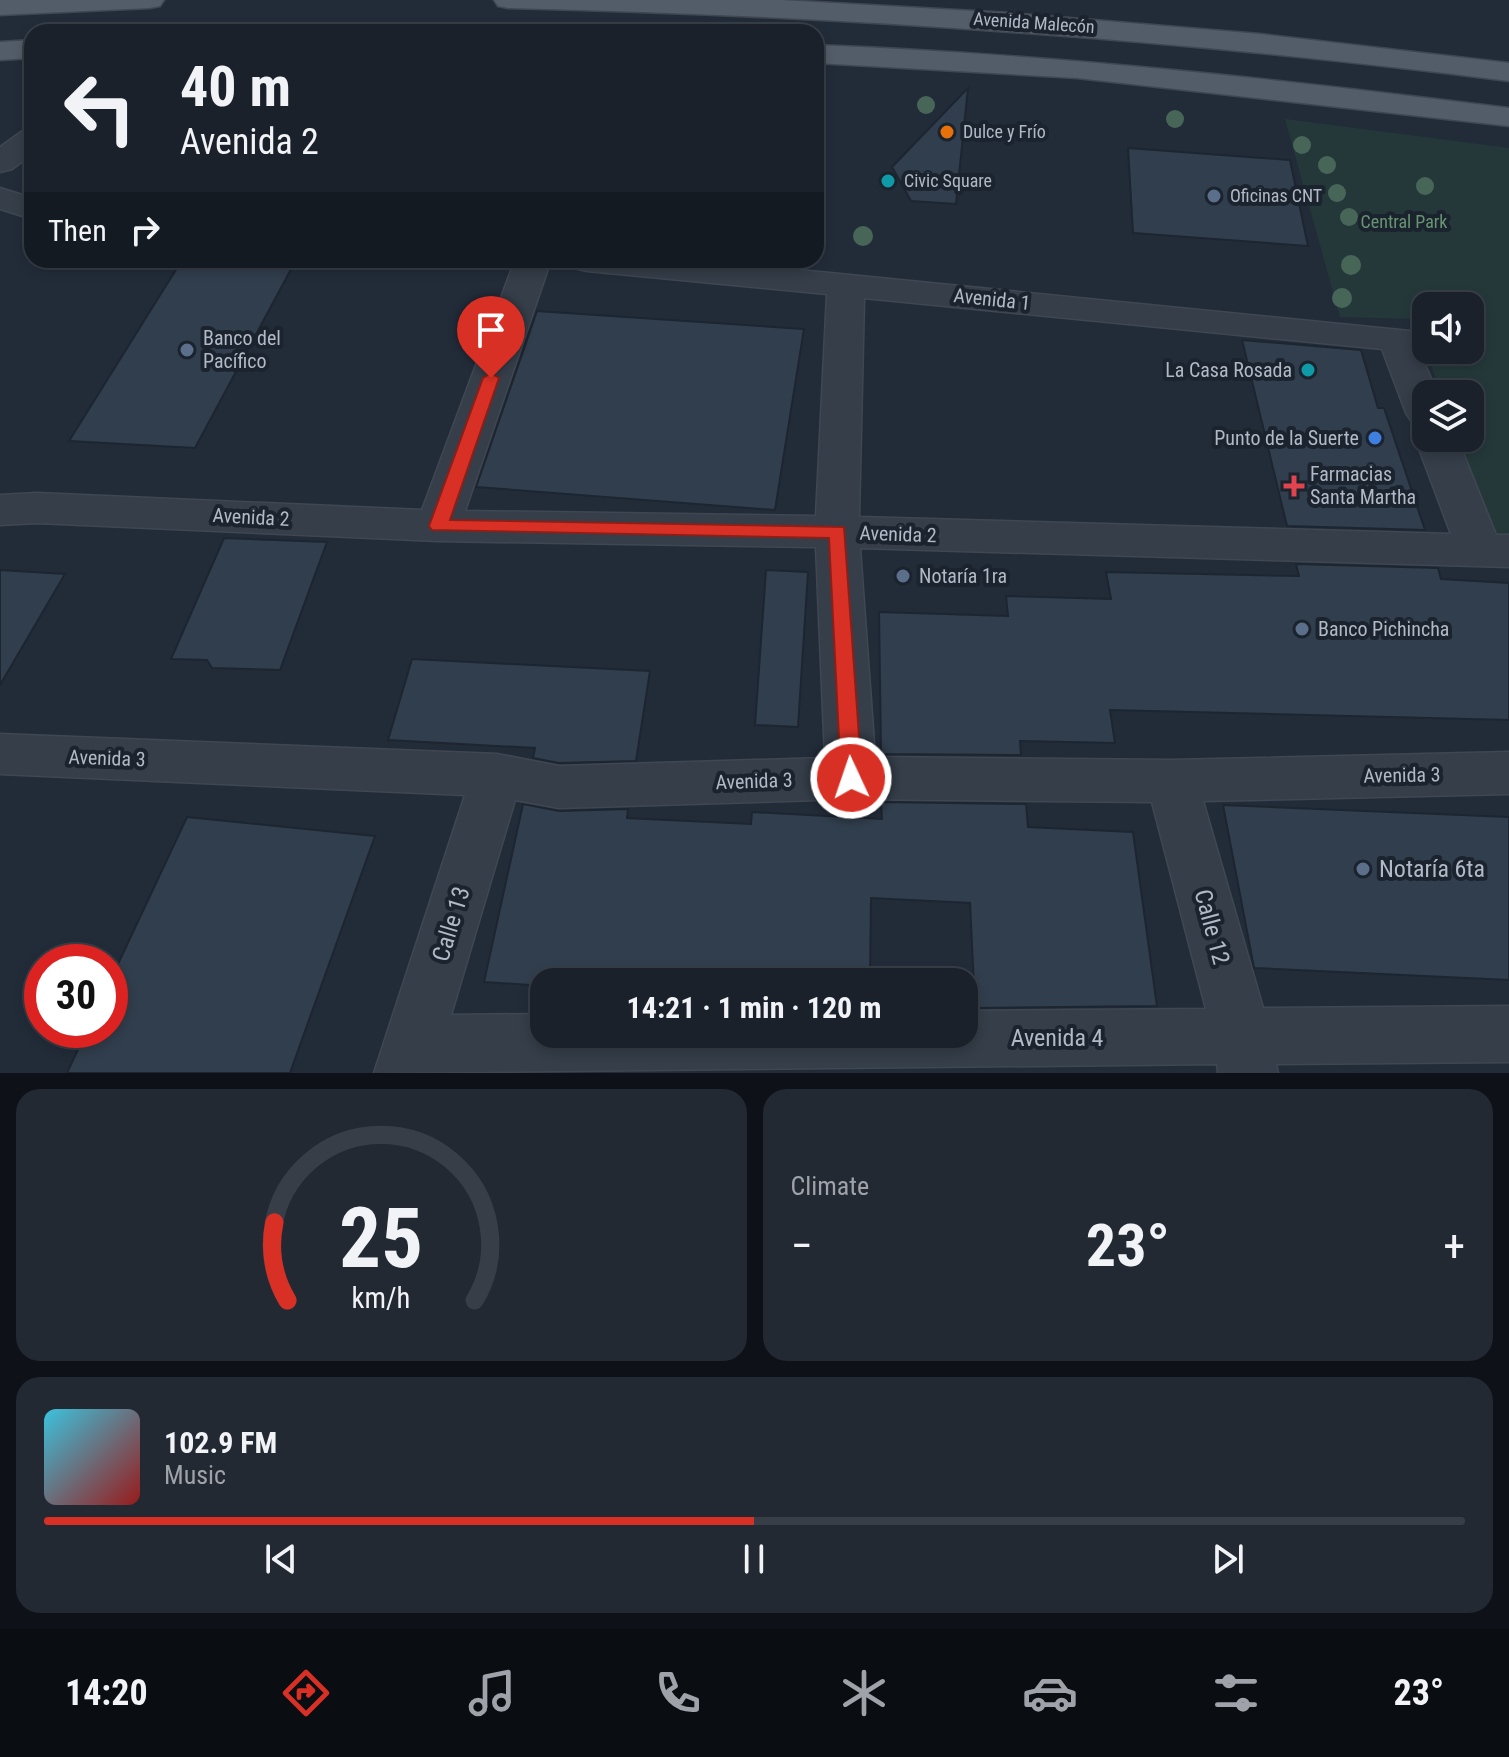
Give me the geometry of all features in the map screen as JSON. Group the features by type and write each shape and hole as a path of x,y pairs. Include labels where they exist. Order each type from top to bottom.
{"main road":[{"path":"0,6 150,0"},
{"name":"Avenida Malecón","path":"508,0 806,9 1089,27 1509,72"},
{"path":"0,51 24,50"},
{"path":"824,54 1056,66 1280,88 1509,117"}],"street":[{"path":"0,162 24,145"},
{"path":"0,198 24,206"},
{"path":"438,526 530,268"},
{"name":"Avenida 1","path":"673,268 1397,339 1413,380"},
{"path":"846,284 837,532 851,778"},
{"path":"1443,452 1494,551"},
{"name":"Avenida 2","path":"0,510 37,508 438,526 837,532 1494,551"},
{"name":"Avenida 3","path":"0,754 497,775 559,787 851,778 1172,781 1509,773"},
{"name":"Calle 13","path":"409,1058 497,775"},
{"name":"Calle 12","path":"1172,781 1245,1055"},
{"name":"Avenida 4","path":"409,1058 1245,1055 1509,1034"}],"green space":[{"name":"Central Park","path":"1285,119 1509,148 1509,536 1491,536 1462,452 1484,452 1484,380 1436,380 1431,364 1484,364 1484,292 1412,292 1412,319 1340,317"}],"building":[{"path":"968,88 956,204 911,201 892,167"},
{"name":"Oficinas CNT","path":"1128,148 1290,160 1308,246 1133,233"},
{"name":"Banco del Pacífico","path":"177,268 292,268 195,448 69,441"},
{"path":"537,311 804,329 775,510 476,487"},
{"path":"1242,340 1361,350 1378,408 1384,408 1425,530 1287,526"},
{"path":"224,538 327,542 280,670 212,668 207,660 171,659"},
{"path":"1296,564 1438,568 1441,579 1509,583 1509,720 1110,710 1115,743 1020,741 1021,755 881,754 879,612 1008,616 1006,596 1111,599 1106,572 1299,576"},
{"path":"0,570 65,574 0,685"},
{"path":"766,570 808,572 798,727 755,725"},
{"path":"412,659 650,671 636,761 559,763 533,758 535,748 388,740"},
{"path":"881,802 1026,804 1028,827 1133,832 1157,1006 978,1008 978,968 973,968 970,903 871,898 870,968 530,968 530,985 484,982 523,804 559,811 628,809 627,818 751,824 752,812 882,819"},
{"path":"1223,805 1509,817 1509,980 1254,968"},
{"path":"187,817 375,836 290,1073 67,1073 79,1048 128,1048 127,944"}],"place":[{"name":"Dulce y Frío","path":"947,132"},
{"name":"Civic Square","path":"888,181"},
{"name":"Oficinas CNT","path":"1214,196"},
{"name":"Banco del Pacífico","path":"187,350"},
{"name":"La Casa Rosada","path":"1308,370"},
{"name":"Punto de la Suerte","path":"1375,438"},
{"name":"Farmacias Santa Martha","path":"1294,486"},
{"name":"Notaría 1ra","path":"903,576"},
{"name":"Banco Pichincha","path":"1302,629"},
{"name":"Notaría 6ta","path":"1363,869"}],"route":[{"path":"491,378 438,526 837,532 851,778"}]}
